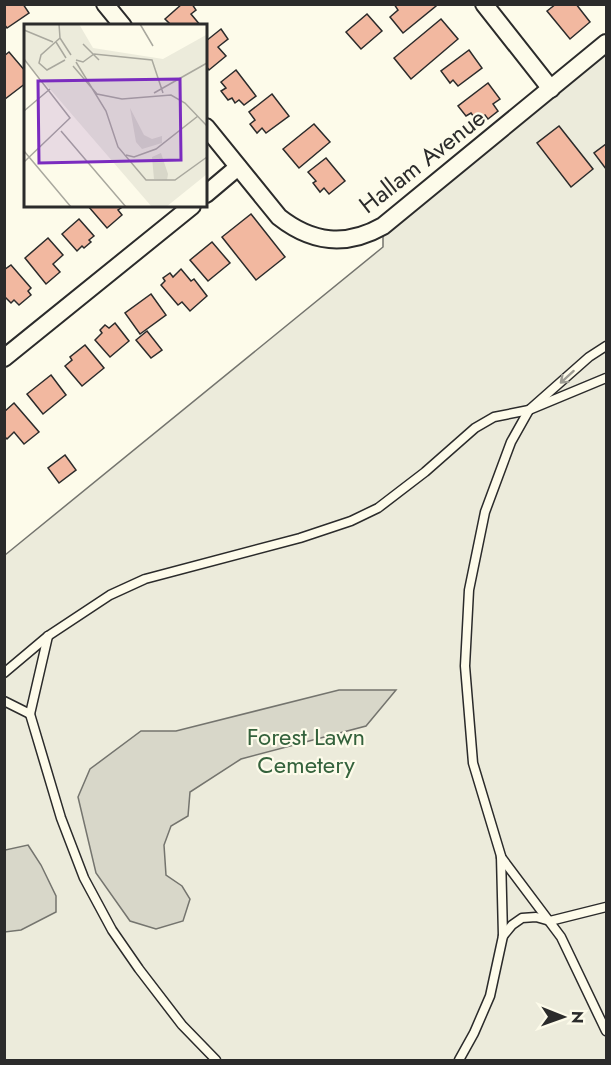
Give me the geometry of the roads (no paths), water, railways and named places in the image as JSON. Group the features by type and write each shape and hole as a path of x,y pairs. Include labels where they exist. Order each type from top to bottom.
{"street":[{"path":"105,4 121,24"},
{"path":"484,4 551,89"},
{"name":"Hallam Avenue","path":"207,128 279,217 292,227 309,235 328,239 365,236 383,226 606,44"},
{"path":"207,193 238,168"},
{"path":"4,358 191,207"}],"lane":[{"path":"459,1060 490,996 503,936 501,856 473,763 465,666 469,590 485,512 511,442 530,410 589,357 606,346"},
{"path":"4,673 48,636 110,595 145,579 300,538 351,521 378,508 425,472 476,428 494,417 530,410 606,378"},
{"path":"48,636 30,714 65,828 84,878 112,930 182,1025 216,1060"},
{"path":"4,701 30,714"},
{"path":"501,856 561,937 606,1031"},
{"path":"503,936 522,918 536,917 550,921 606,907"}],"park label":[{"name":"Forest Lawn Cemetery","path":"306,750"}]}
